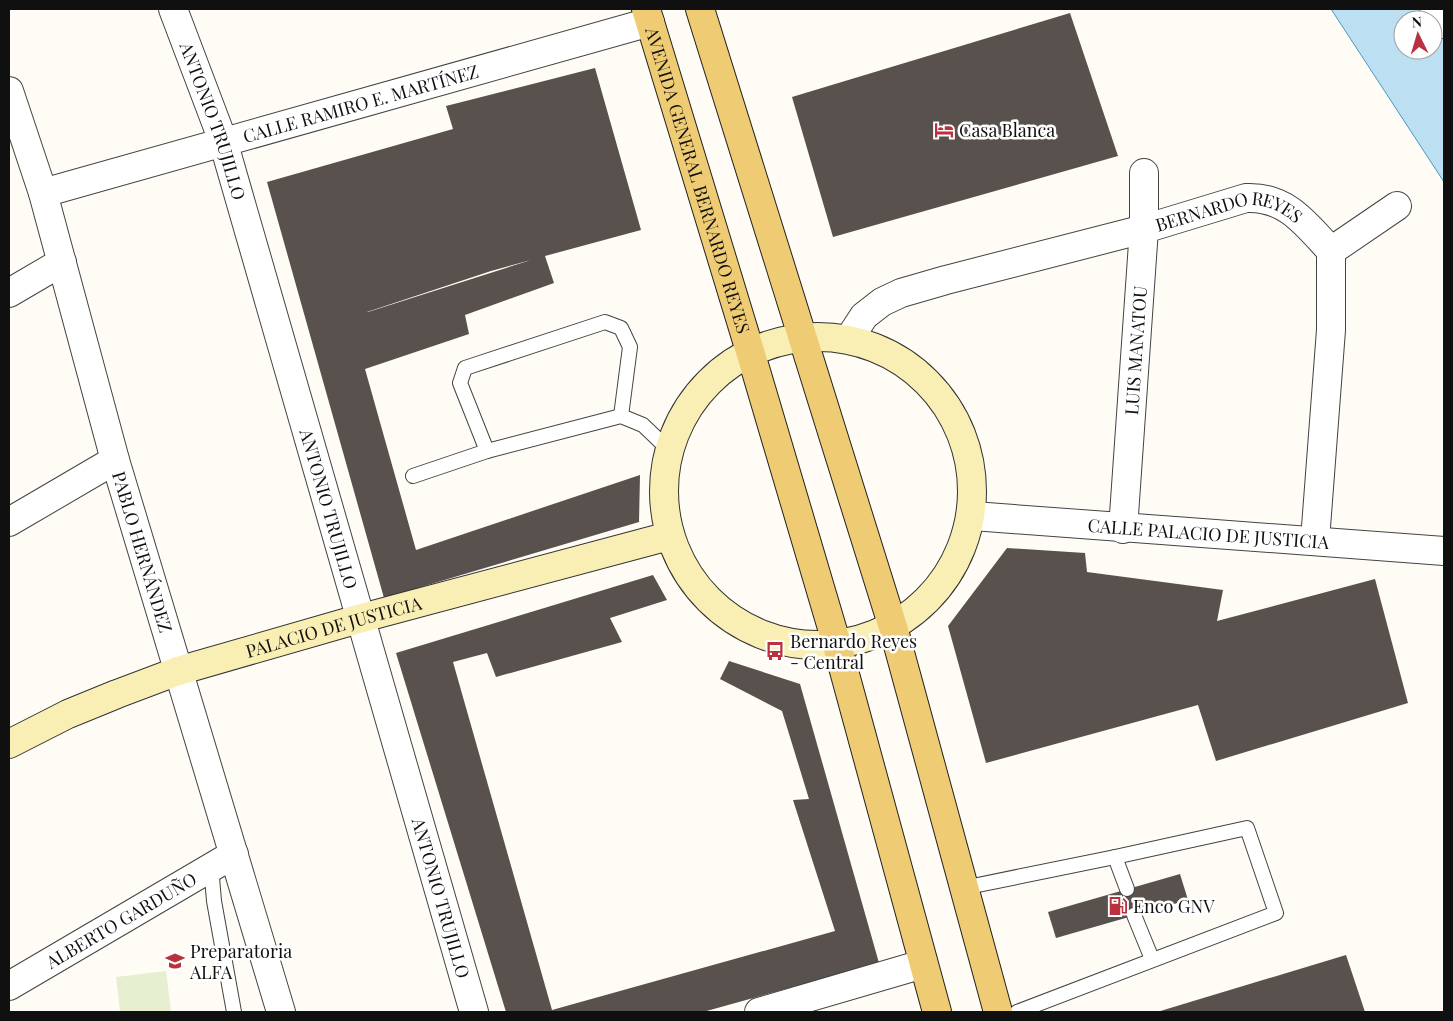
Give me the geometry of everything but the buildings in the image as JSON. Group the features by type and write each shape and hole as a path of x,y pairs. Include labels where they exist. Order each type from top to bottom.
{"main road":[{"path":"700,9 892,627 998,1012"},
{"name":"AVENIDA GENERAL BERNARDO REYES","path":"648,15 837,645 923,964 938,1012"}],"street":[{"name":"ANTONIO TRUJILLO","path":"174,9 223,141 474,1012"},
{"path":"1434,9 1444,24"},
{"name":"CALLE RAMIRO E. MARTÍNEZ","path":"43,193 648,15"},
{"name":"PABLO HERNÁNDEZ","path":"9,91 43,193 115,460 178,671 222,860 281,1012"},
{"name":"LUIS MANATOU","path":"1123,529 1144,229 1144,173"},
{"name":"BERNARDO REYES","path":"849,338 864,316 882,302 901,293 1144,229 1246,198 1272,200 1283,206 1304,222 1331,251"},
{"path":"1314,540 1330,330 1331,251 1397,206"},
{"path":"9,293 62,262"},
{"name":"AVENIDA GENERAL BERNARDO REYES","path":"801,336 849,338 894,355 932,384 938,392 959,423 973,469 973,516 958,561 930,599 892,627 837,645 794,644 752,631 716,607 688,575 669,536 662,492 668,449 686,409 714,376 750,351 801,336"},
{"path":"9,522 115,460"},
{"name":"CALLE PALACIO DE JUSTICIA","path":"973,516 1123,529 1444,550"},
{"name":"PALACIO DE JUSTICIA","path":"9,744 68,714 178,671 362,618 669,536"},
{"name":"ALBERTO GARDUÑO","path":"9,986 222,860"},
{"path":"759,1012 923,964"}],"lane":[{"path":"487,451 460,383 466,368 605,322 620,328 630,347 621,416"},
{"path":"413,476 487,451 621,416 643,424 668,449"},
{"path":"963,888 1247,828 1276,913 1017,1012"},
{"path":"1115,857 1127,889"},
{"path":"222,860 214,901 234,1012"},
{"path":"1134,915 1152,959"}],"green space":[{"path":"166,971 171,1012 120,1012 116,977"}],"water":[{"path":"1331,9 1437,9 1393,10 1393,60 1443,60 1443,18 1444,182"}],"place":[{"name":"Casa Blanca","path":"944,130"},
{"name":"Bernardo Reyes - Central","path":"775,651"},
{"name":"Enco GNV","path":"1118,906"},
{"name":"Preparatoria ALFA","path":"175,961"}]}
